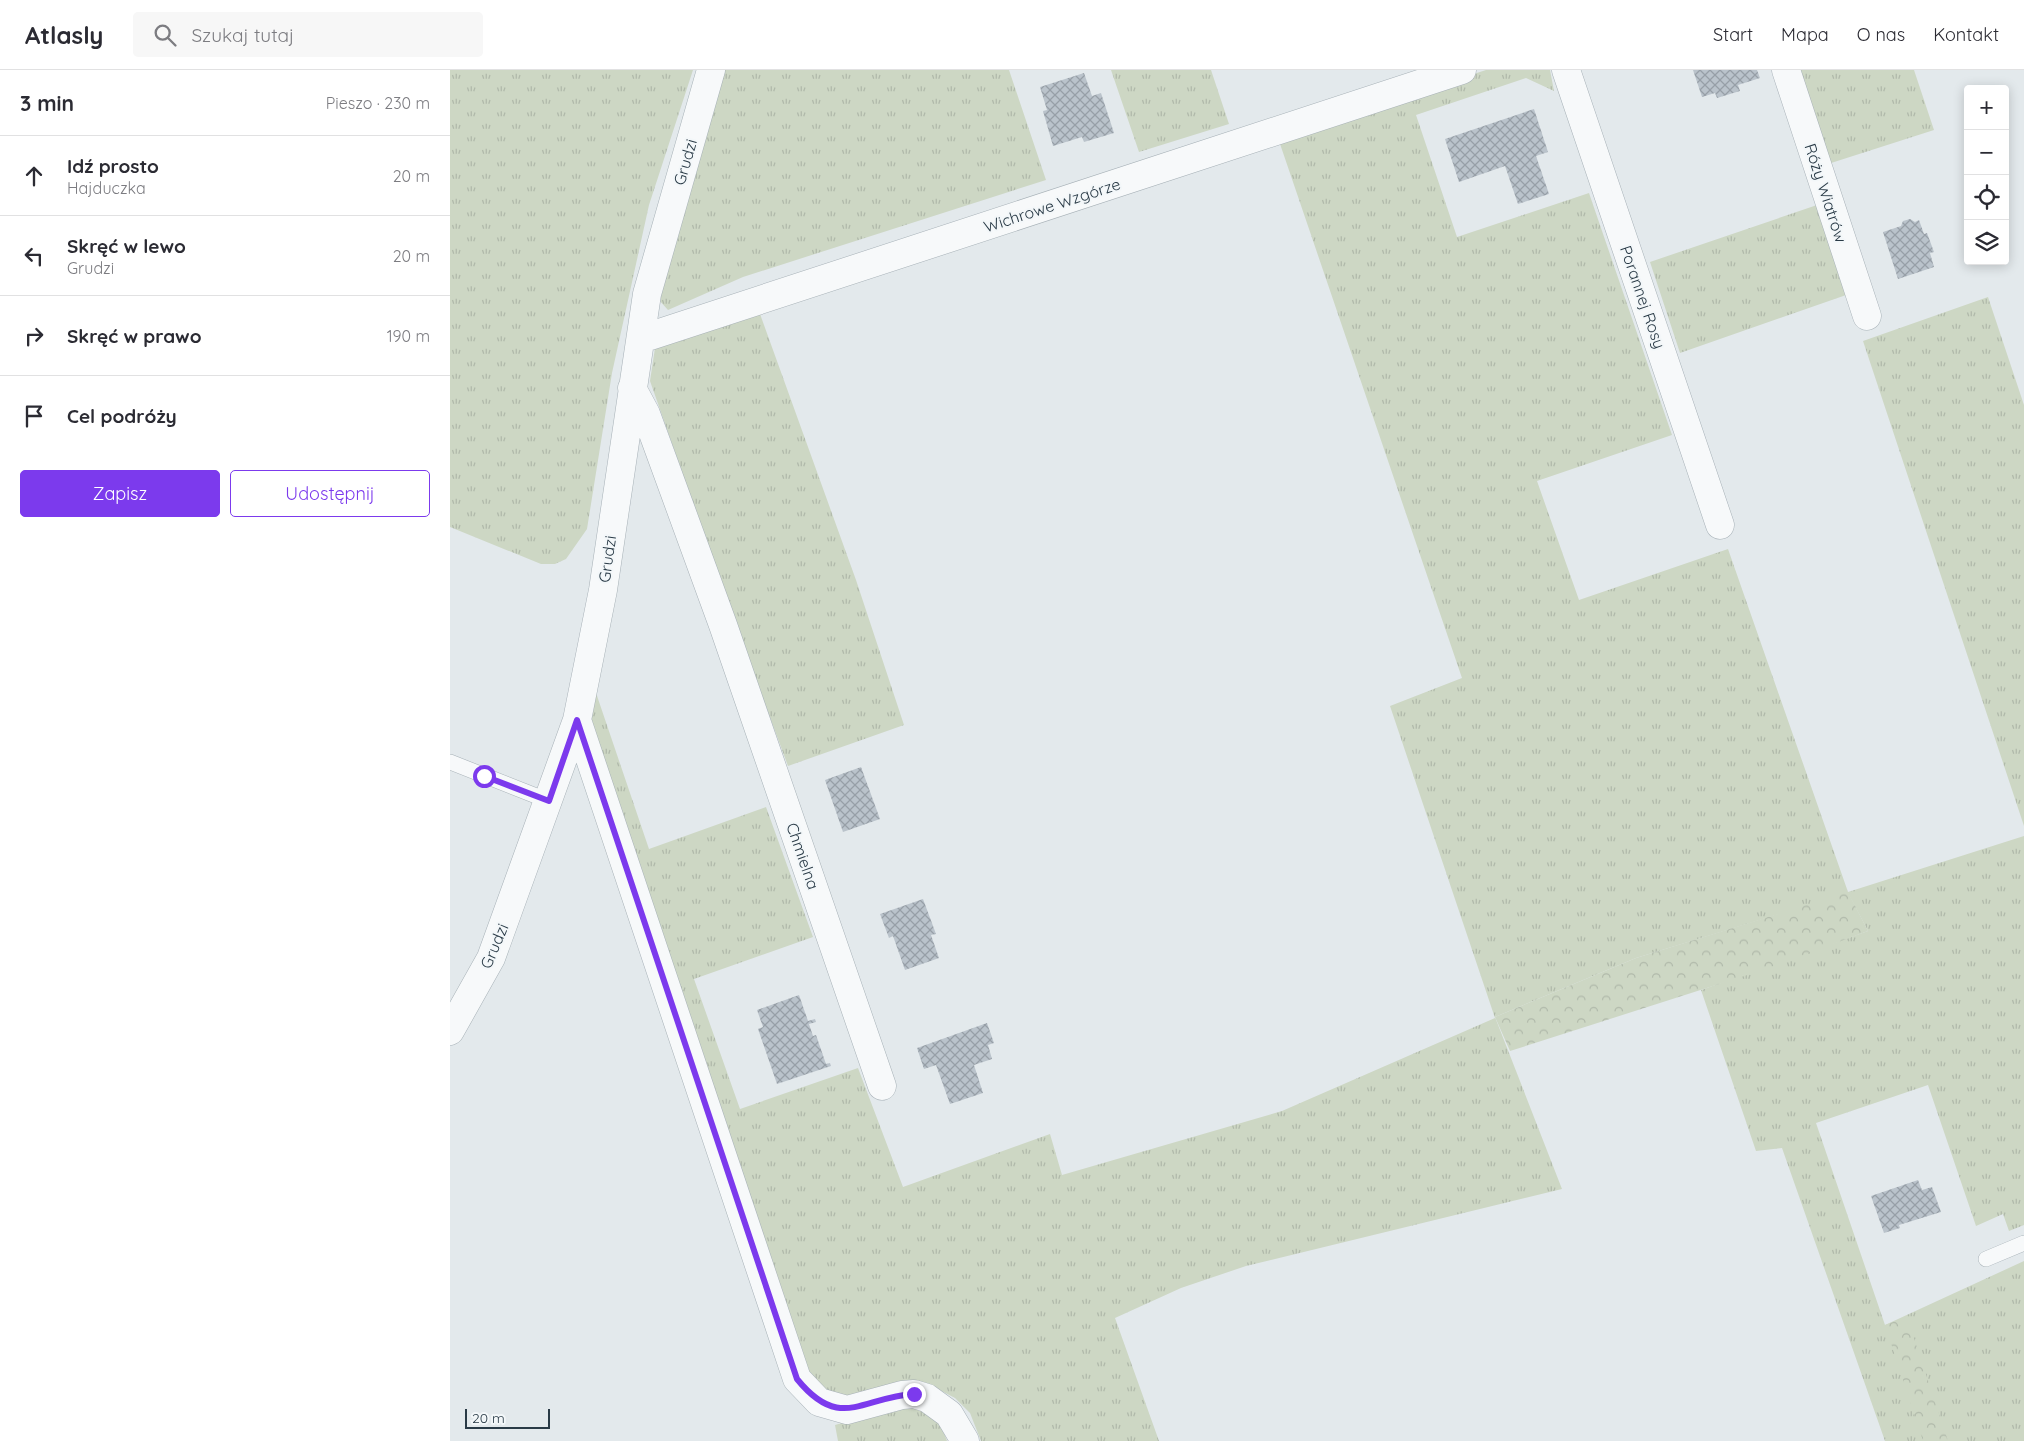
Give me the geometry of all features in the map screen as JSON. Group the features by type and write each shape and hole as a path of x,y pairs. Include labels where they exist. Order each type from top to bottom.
{"street":[{"name":"Grudzi","path":"450,1031 491,958 577,720 597,624 647,294 711,70"},
{"name":"Wichrowe Wzgórze","path":"641,339 1462,70"},
{"name":"Porannej Rosy","path":"1566,70 1720,524"},
{"name":"Róży Wiatrów","path":"1786,70 1867,316"},
{"name":"Chmielna","path":"632,388 646,414 724,625 882,1086"},
{"path":"577,720 797,1379 819,1402 847,1410 902,1395 914,1394 927,1398 949,1414 965,1441"}],"lane":[{"path":"450,762 549,801"},
{"path":"1986,1259 2024,1243"}],"green space":[{"path":"450,70 693,70 649,205 612,373 587,529 566,559 555,564 541,564 450,527"},
{"path":"722,70 1009,70 1046,180 743,277 668,310 658,299"},
{"path":"1111,70 1211,70 1229,124 1139,152"},
{"path":"1486,70 1550,70 1554,91 1526,78 1416,115 1457,237 1589,193 1672,435 1537,481 1579,600 1728,549 1848,892 2024,836 2024,1225 2009,1231 2003,1214 1976,1226 1928,1085 1816,1123 1885,1325 2024,1261 2024,1441 1885,1441 1782,1148 1756,1151 1701,990 1868,931 1848,893 1636,958 1495,1017 1562,1189 1246,1266 1181,1288 1115,1318 1159,1441 981,1441 970,1413 955,1398 926,1383 876,1390 839,1400 811,1379 588,716 594,687 649,849 766,807 813,937 694,979 740,1109 858,1068 903,1187 1050,1134 1062,1175 1282,1111 1495,1018 1390,706 1462,678 1278,138"},
{"path":"1797,70 1914,70 1934,130 1828,164"},
{"path":"1820,204 1849,294 1680,353 1650,262"},
{"path":"1988,297 2024,405 2024,826 1863,341"},
{"path":"760,314 856,580 904,725 788,766 734,620 650,381 655,348"},
{"path":"1848,892 1868,931 1763,970 1510,1051 1495,1017 1636,958"},
{"path":"1907,1317 1948,1441 1923,1441 1885,1325"},
{"path":"914,1406 939,1419 947,1441 838,1441 835,1425 877,1413"}],"building":[{"path":"1693,70 1757,70 1760,78 1738,85 1740,91 1717,98 1715,93 1702,97"},
{"path":"1084,73 1092,96 1101,93 1114,133 1084,142 1082,137 1053,146 1043,111 1047,110 1040,87"},
{"path":"1534,109 1548,152 1536,156 1549,194 1518,204 1505,166 1459,182 1445,139"},
{"path":"1910,219 1915,222 1919,220 1924,234 1927,233 1934,252 1930,253 1934,267 1898,279 1883,232 1901,226 1903,221"},
{"path":"861,767 880,819 843,832 825,780"},
{"path":"923,899 936,934 931,935 939,958 905,970 893,936 889,938 880,914"},
{"path":"799,995 808,1021 815,1019 816,1022 809,1024 813,1036 816,1035 826,1064 830,1063 831,1066 777,1084 758,1029 763,1027 757,1010"},
{"path":"987,1023 994,1043 988,1045 992,1059 974,1065 983,1093 950,1104 936,1065 924,1069 917,1048"},
{"path":"1918,1180 1922,1190 1932,1187 1941,1212 1899,1225 1900,1228 1884,1233 1871,1196"}],"route":[{"path":"484,776 549,801 577,720 797,1379 819,1402 847,1410 902,1395 914,1394"}]}
